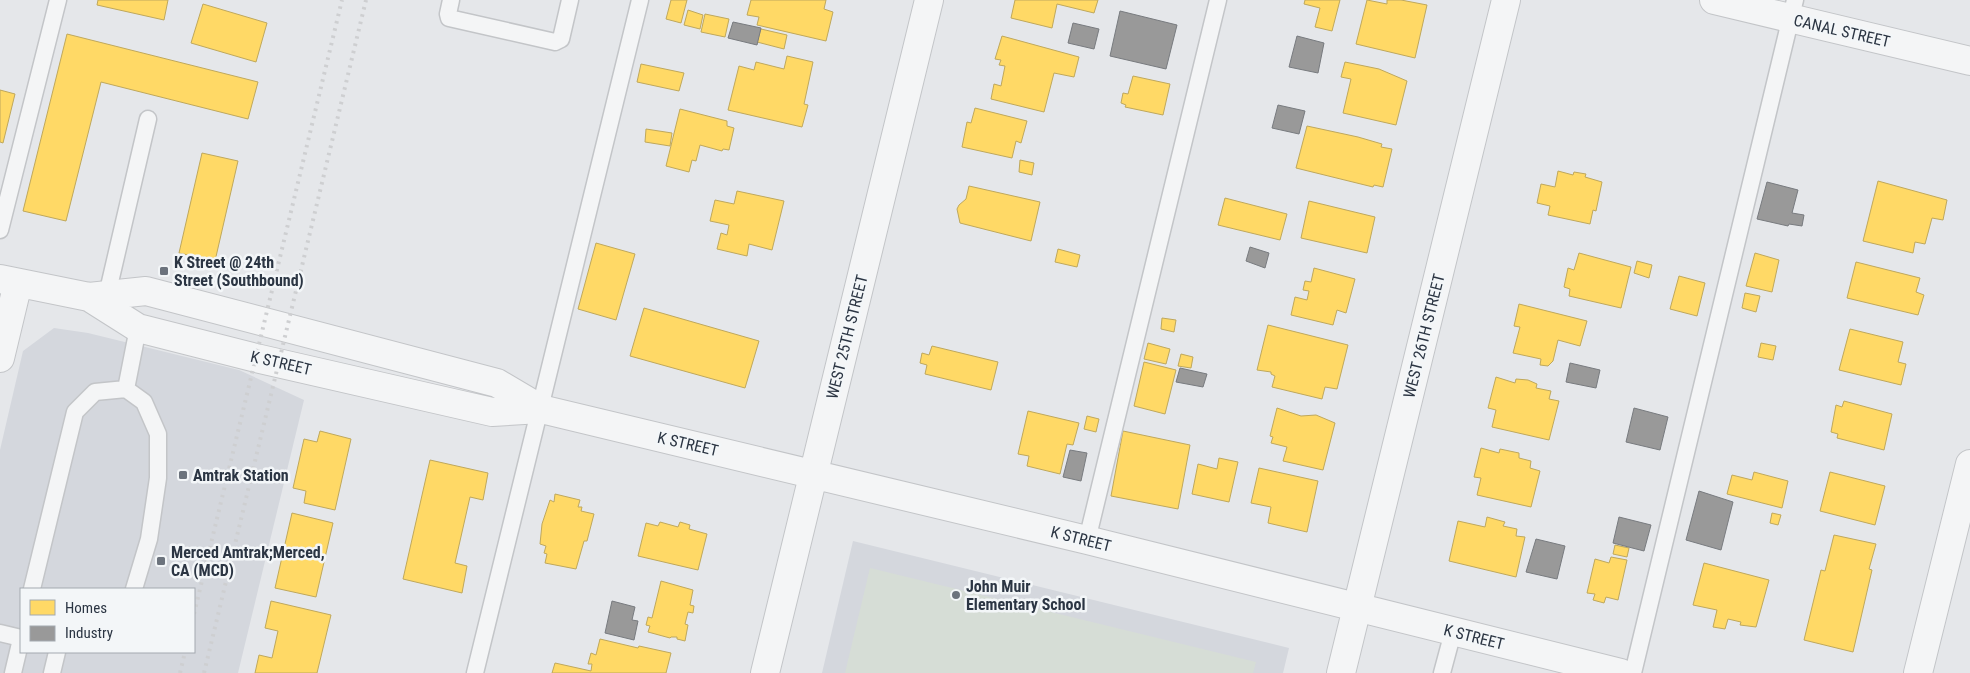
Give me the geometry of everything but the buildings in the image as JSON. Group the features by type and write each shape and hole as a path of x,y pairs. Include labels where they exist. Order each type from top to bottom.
{"street":[{"name":"WEST 25TH STREET","path":"765,673 929,0"},
{"name":"WEST 26TH STREET","path":"1341,673 1506,0"},
{"name":"CANAL STREET","path":"1714,0 1793,9 1970,61"},
{"name":"K STREET","path":"9,281 98,296 146,291 497,383 541,409"},
{"path":"0,358 9,281"},
{"name":"K STREET","path":"98,296 138,328 256,358 492,412 541,409 1086,540 1453,632 1586,669 1621,673"},
{"path":"1918,673 1970,464"}],"lane":[{"path":"0,230 58,0"},
{"path":"451,0 449,18 555,42 561,39 570,0"},
{"path":"475,673 640,0"},
{"path":"1086,540 1218,0"},
{"path":"1633,673 1793,9"},
{"path":"98,296 148,119"},
{"path":"126,389 138,328"},
{"path":"32,588 75,412 95,392 126,389 144,402 158,434 158,478 150,539 134,588"},
{"path":"1442,673 1453,632"},
{"path":"0,633 20,639"},
{"path":"13,673 20,643"},
{"path":"52,673 57,653"}],"shaded area":[{"path":"54,328 88,333 239,370 304,400 238,673 0,673 0,450 23,351"},
{"name":"John Muir Elementary School","path":"853,541 1289,648 1283,673 822,673"},
{"name":"John Muir Elementary School","path":"870,568 1256,662 1253,673 845,673"}],"railway":[{"path":"195,610 342,0"},
{"path":"204,673 366,0"},
{"path":"180,673 185,653"}],"place":[{"name":"K Street @ 24th Street (Southbound)","path":"164,271"},
{"name":"Amtrak Station","path":"183,475"},
{"name":"Merced Amtrak;Merced, CA (MCD)","path":"161,561"},
{"name":"John Muir Elementary School","path":"956,595"}]}
